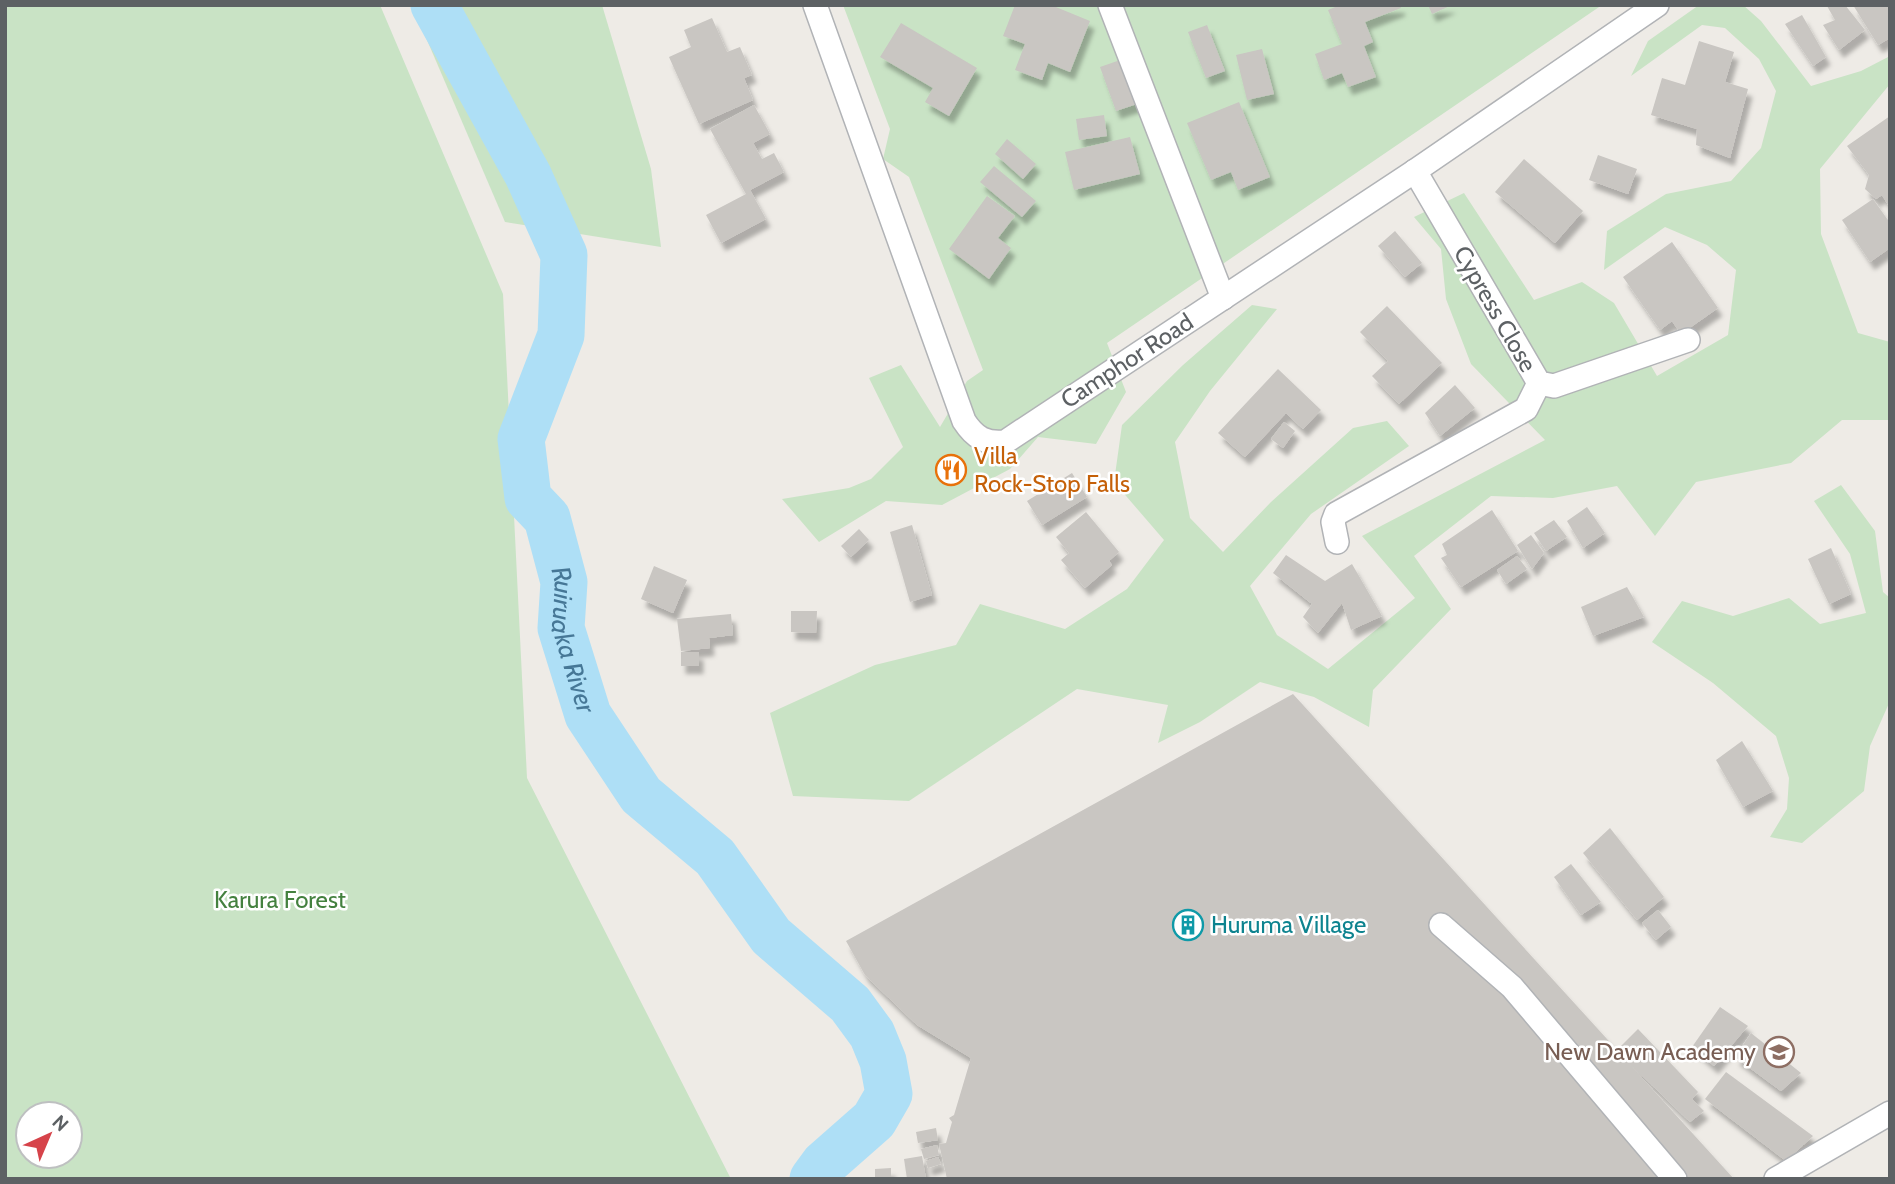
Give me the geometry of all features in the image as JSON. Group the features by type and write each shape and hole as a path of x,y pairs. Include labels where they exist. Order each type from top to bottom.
{"street":[{"name":"Camphor Road","path":"814,5 964,421 972,434 984,441 1005,442 1415,171 1657,5"},
{"path":"1110,5 1223,298"},
{"name":"Cypress Close","path":"1415,171 1539,383 1554,386 1688,340"},
{"path":"1337,542 1333,522 1336,513 1526,410 1539,383"},
{"path":"1441,925 1512,987 1675,1179"},
{"path":"1776,1179 1890,1114"}],"green space":[{"name":"Karura Forest","path":"5,5 380,5 503,294 527,778 731,1179 5,1179"},
{"path":"412,5 602,5 651,169 661,247 505,222"},
{"path":"843,5 1602,5 1107,343 1126,392 1096,444 1038,437 1010,469 942,505 886,501 819,542 782,499 849,488 871,479 903,447 869,378 901,365 940,427 967,381 983,370 909,177 883,159 890,129"},
{"path":"1699,5 1743,5 1761,21 1811,86 1861,71 1890,56 1890,84 1820,169 1821,234 1858,333 1890,342 1890,420 1842,420 1791,463 1696,482 1655,536 1617,486 1553,498 1491,496 1414,556 1451,609 1373,690 1369,727 1314,697 1260,682 1200,722 1158,743 1168,705 1077,689 909,801 793,796 770,713 875,665 956,645 980,604 1065,629 1127,589 1164,540 1114,482 1122,425 1183,365 1252,305 1277,309 1210,391 1175,442 1190,518 1223,552 1271,502 1353,428 1387,421 1409,446 1311,514 1250,586 1277,635 1328,669 1415,598 1362,536 1545,440 1471,364 1446,299 1441,249 1414,217 1464,193 1534,300 1582,282 1614,303 1657,376 1728,335 1736,270 1707,245 1665,227 1604,270 1607,231 1666,194 1731,181 1761,148 1776,91 1759,59 1725,28 1702,25 1631,76 1648,41"},
{"path":"1841,485 1875,531 1883,592 1890,598 1890,701 1870,746 1864,791 1802,843 1770,837 1787,809 1789,778 1776,736 1713,683 1652,642 1682,601 1733,616 1789,598 1820,624 1866,613 1850,554 1814,501"}],"building":[{"path":"1015,5 1051,5 1090,21 1070,72 1048,63 1042,80 1015,70 1025,44 1003,36"},
{"path":"1340,5 1400,5 1401,8 1365,22 1373,42 1364,46 1376,77 1348,87 1342,73 1324,80 1315,54 1342,44 1328,10"},
{"path":"1428,5 1452,5 1432,14"},
{"path":"1845,5 1865,30 1839,50 1823,25 1835,20 1827,6"},
{"path":"1853,5 1890,5 1890,38 1878,45"},
{"path":"1802,15 1826,57 1813,66 1785,24"},
{"path":"712,18 727,52 740,47 752,75 744,78 753,100 699,124 669,57 691,47 684,30"},
{"path":"901,23 977,68 949,116 925,102 933,88 880,57"},
{"path":"1207,25 1225,71 1206,78 1188,32"},
{"path":"1699,41 1734,52 1725,82 1748,89 1730,158 1696,145 1697,129 1651,115 1662,78 1685,85"},
{"path":"1262,49 1274,94 1247,100 1236,55"},
{"path":"1126,58 1143,102 1116,111 1100,67"},
{"path":"1239,102 1270,177 1238,190 1231,172 1211,180 1187,123"},
{"path":"754,105 770,134 753,143 762,159 774,153 784,172 750,190 766,219 721,243 706,215 746,194 710,129"},
{"path":"1104,115 1107,136 1079,140 1076,119"},
{"path":"1890,116 1890,208 1882,195 1876,199 1865,189 1869,175 1847,146"},
{"path":"1130,137 1140,174 1074,190 1065,152"},
{"path":"1007,139 1036,164 1023,179 995,154"},
{"path":"1598,155 1637,169 1628,194 1589,180"},
{"path":"1524,159 1583,211 1555,243 1495,192"},
{"path":"994,166 1036,201 1022,217 980,182"},
{"path":"987,196 1015,216 998,238 1011,248 989,279 949,249"},
{"path":"1873,199 1890,223 1890,248 1870,262 1842,220"},
{"path":"1395,231 1422,263 1405,277 1378,246"},
{"path":"1672,242 1718,308 1681,334 1672,321 1660,330 1623,277"},
{"path":"1387,306 1442,363 1399,404 1372,376 1388,361 1360,332"},
{"path":"1278,369 1321,410 1303,429 1286,413 1245,457 1218,433"},
{"path":"1455,385 1475,408 1440,436 1425,413"},
{"path":"1284,422 1295,431 1283,448 1271,439"},
{"path":"1072,473 1087,497 1042,525 1027,501"},
{"path":"1587,507 1605,533 1583,548 1567,521"},
{"path":"1492,510 1518,551 1461,587 1441,558 1447,555 1442,544"},
{"path":"1086,512 1119,552 1109,561 1112,565 1085,588 1061,560 1069,553 1056,537"},
{"path":"1554,520 1567,537 1546,551 1534,533"},
{"path":"912,525 932,595 910,602 890,532"},
{"path":"859,529 869,540 851,557 841,546"},
{"path":"1531,535 1544,553 1532,569 1517,545"},
{"path":"1831,548 1851,594 1829,604 1808,559"},
{"path":"1286,555 1325,581 1352,564 1382,616 1351,630 1342,603 1318,633 1303,617 1312,604 1273,573"},
{"path":"1517,556 1527,569 1506,584 1497,570"},
{"path":"654,566 687,580 673,613 641,599"},
{"path":"1627,587 1644,617 1593,636 1581,607"},
{"path":"791,611 817,611 816,633 791,632"},
{"path":"731,614 733,635 709,638 710,648 681,651 677,619"},
{"path":"681,652 699,652 699,666 681,666"},
{"name":"Huruma Village","path":"1293,694 1617,1050 1638,1029 1698,1092 1692,1099 1704,1111 1690,1122 1624,1058 1734,1179 947,1179 939,1144 946,1143 952,1122 949,1118 954,1115 971,1058 917,1025 865,975 846,941"},
{"path":"1742,741 1773,791 1743,807 1716,760"},
{"path":"1610,828 1664,897 1637,920 1583,853"},
{"path":"1571,864 1601,902 1581,915 1554,877"},
{"path":"1658,910 1671,927 1656,940 1642,923"},
{"path":"1720,1007 1748,1026 1714,1066 1692,1047"},
{"path":"1751,1033 1801,1073 1781,1091 1735,1057"},
{"path":"1726,1072 1813,1136 1786,1161 1705,1099"},
{"path":"936,1128 938,1140 918,1143 916,1132"},
{"path":"937,1145 939,1155 924,1159 921,1149"},
{"path":"922,1156 926,1179 907,1179 904,1159"},
{"path":"938,1157 941,1164 928,1168 926,1161"},
{"path":"891,1168 891,1179 875,1179 875,1169"}],"waterway":[{"name":"Ruiruaka River","path":"434,5 528,175 564,255 561,335 521,439 528,498 547,518 564,582 561,628 588,715 641,795 715,857 771,936 850,1004 872,1034 883,1061 889,1094 874,1120 824,1164 813,1179"}],"place":[{"name":"Villa Rock-Stop Falls","path":"951,470"},
{"name":"Huruma Village","path":"1188,925"},
{"name":"New Dawn Academy","path":"1779,1052"}]}
